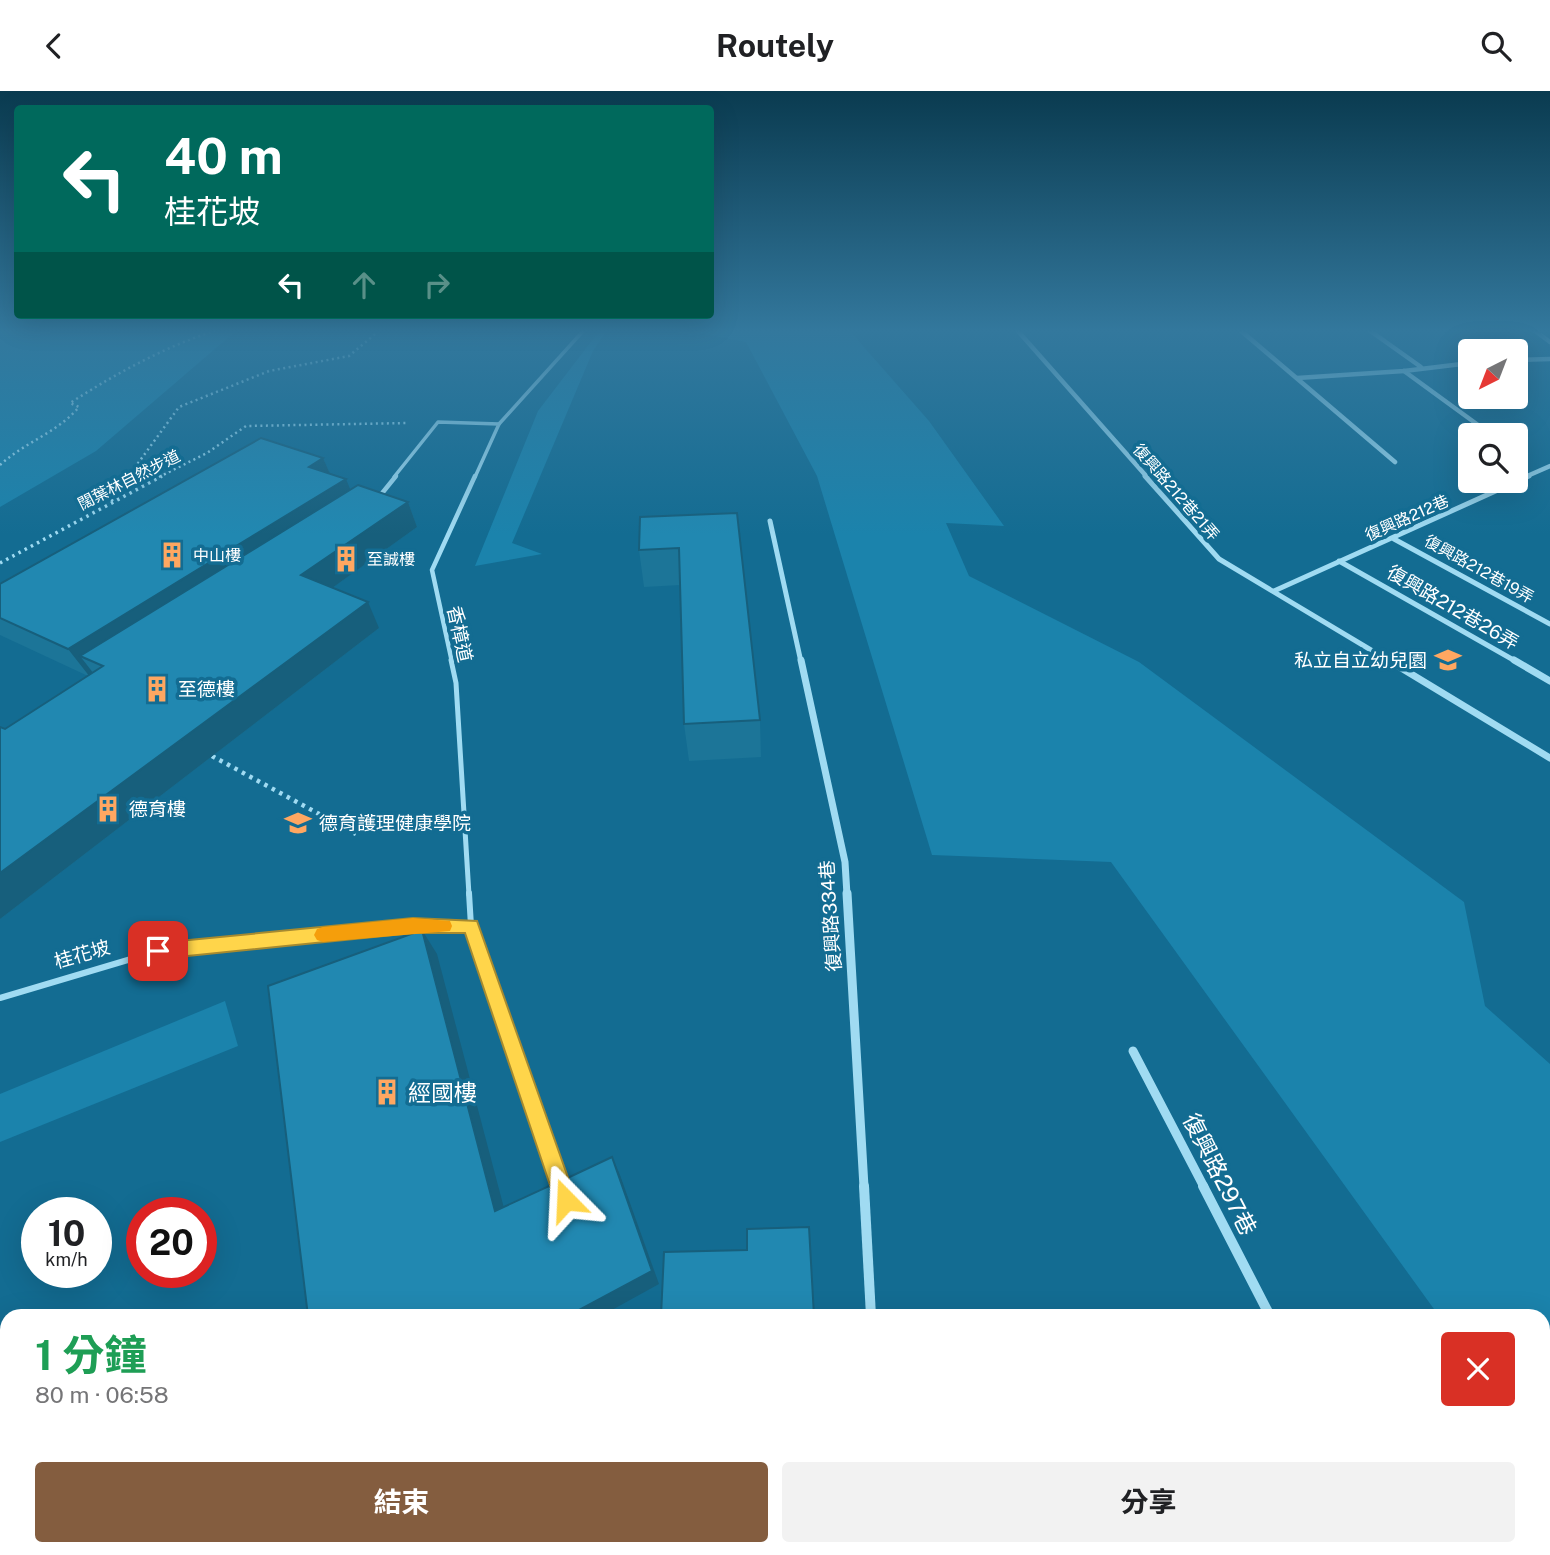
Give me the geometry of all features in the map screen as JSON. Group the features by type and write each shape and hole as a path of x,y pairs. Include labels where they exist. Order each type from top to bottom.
{"street":[{"name":"復興路212巷21弄","path":"1077,398 1219,559 1274,591"},
{"path":"1322,398 1395,462"},
{"path":"1441,398 1475,423"},
{"name":"復興路212巷","path":"1274,591 1394,539 1550,466"},
{"name":"復興路334巷","path":"770,521 845,862 872,1309"},
{"name":"復興路212巷19弄","path":"1394,539 1550,624"},
{"name":"復興路212巷26弄","path":"1339,561 1550,681"},
{"path":"1274,591 1550,758"},
{"name":"復興路297巷","path":"1133,1051 1265,1309"}],"lane":[{"name":"香樟道","path":"471,926 456,683 432,570 499,424 522,398"},
{"path":"372,501 384,494 438,422 499,424"},
{"name":"桂花坡","path":"0,998 158,951 413,926 471,926"},
{"path":"471,926 566,1200"}],"path":[{"path":"0,465 11,454 68,423 79,407 71,403 78,398"},
{"path":"110,502 179,407 201,398"},
{"name":"闊葉林自然步道","path":"0,563 110,502 207,453 246,426 438,422"},
{"path":"212,757 356,834"}],"shaded area":[{"path":"0,398 157,398 96,451 0,507"},
{"path":"548,398 573,398 512,543 542,554 475,566 538,411"},
{"path":"776,398 909,398 929,421 1004,526 946,523 969,576 1139,662 1464,902 1485,1006 1550,1064 1550,1309 1434,1309 1111,862 932,855 817,476"},
{"path":"225,1001 238,1046 0,1142 0,1094"}],"building":[{"path":"261,438 323,458 309,467 346,479 68,649 0,618 0,584"},
{"path":"358,485 408,502 301,575 368,602 0,873 0,727 5,729 103,666 80,656"},
{"path":"737,513 760,720 684,724 679,548 639,550 640,517"},
{"name":"經國樓","path":"422,930 495,1211 549,1186 558,1190 561,1181 612,1157 652,1271 581,1309 307,1309 268,986"},
{"path":"809,1227 814,1309 661,1309 664,1252 747,1250 747,1229"}],"slow traffic":[{"path":"323,935 413,926 443,926"}],"place":[{"name":"中山樓","path":"172,555"},
{"name":"至誠樓","path":"346,559"},
{"name":"私立自立幼兒園","path":"1448,660"},
{"name":"至德樓","path":"157,689"},
{"name":"德育樓","path":"108,809"},
{"name":"德育護理健康學院","path":"298,823"},
{"name":"經國樓","path":"387,1092"}],"route":[{"path":"158,951 413,926 471,926 544,1144 566,1200"}]}
